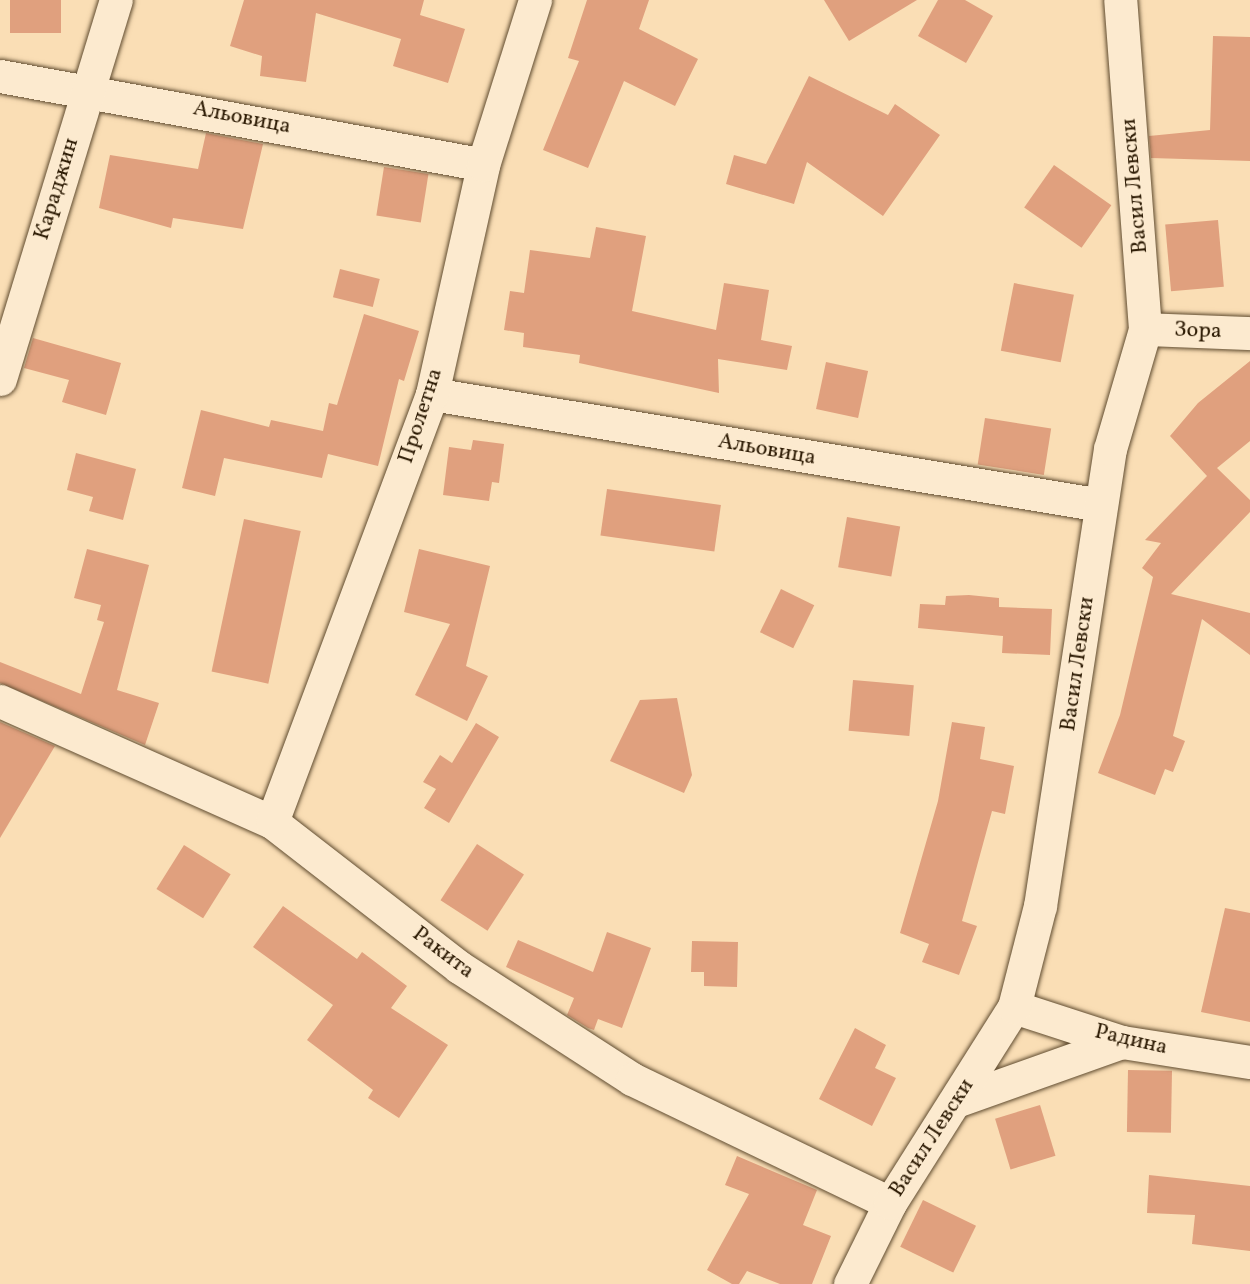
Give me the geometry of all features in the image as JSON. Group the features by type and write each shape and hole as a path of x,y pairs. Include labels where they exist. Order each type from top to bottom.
{"street":[{"name":"Караджин","path":"0,379 87,88 116,0"},
{"name":"Пролетна","path":"273,822 432,394 483,165 535,0"},
{"name":"Васил Левски","path":"850,1284 890,1203 1014,1007 1040,906 1110,449 1145,329 1120,0"},
{"name":"Альовица","path":"0,76 87,88 483,165"},
{"name":"Зора","path":"1145,329 1250,333"},
{"name":"Альовица","path":"432,394 1101,505"},
{"name":"Ракита","path":"0,700 273,822 459,967 632,1078 890,1203"},
{"name":"Радина","path":"1014,1007 1122,1042 1250,1062"},
{"path":"956,1101 1122,1042"}],"building":[{"path":"10,0 61,0 61,33 10,33"},
{"path":"244,0 424,0 420,15 465,29 448,83 393,66 401,39 316,13 306,82 260,76 262,56 230,46"},
{"path":"587,0 649,0 639,29 698,59 675,106 624,81 588,168 543,150 579,61 568,58"},
{"path":"824,0 917,0 849,41"},
{"path":"938,0 965,0 993,16 966,63 918,36"},
{"path":"1213,36 1250,37 1250,161 1151,158 1149,136 1210,130"},
{"path":"809,76 888,115 895,104 940,135 883,216 807,162 794,204 726,184 734,155 766,164"},
{"path":"206,133 263,144 243,229 173,218 171,228 99,208 110,155 198,169"},
{"path":"1054,165 1111,205 1082,248 1024,208"},
{"path":"384,167 428,174 421,222 376,215"},
{"path":"1218,220 1224,287 1171,291 1165,225"},
{"path":"596,227 646,236 632,311 716,330 724,283 769,290 761,340 792,346 787,370 718,359 719,393 579,363 580,355 523,347 524,333 504,330 510,291 524,293 530,250 590,258"},
{"path":"340,269 380,279 373,307 333,297"},
{"path":"1014,283 1074,295 1061,362 1001,351"},
{"path":"364,314 419,331 404,381 399,379 378,466 328,454 322,478 224,458 215,496 182,488 201,410 269,427 271,420 323,431 329,403 337,405"},
{"path":"33,338 121,363 106,415 62,402 69,380 24,368"},
{"path":"1250,361 1250,441 1217,468 1250,500 1250,512 1171,594 1250,613 1250,655 1202,619 1173,736 1185,741 1173,772 1165,769 1155,795 1098,773 1120,715 1153,577 1142,568 1161,543 1145,540 1207,476 1170,436 1198,403"},
{"path":"826,362 868,371 858,418 816,409"},
{"path":"985,418 1051,428 1044,475 978,464"},
{"path":"473,440 504,444 499,483 492,482 489,501 443,495 449,447 471,450"},
{"path":"76,453 136,469 123,520 89,511 93,497 67,490"},
{"path":"607,489 721,505 714,552 600,536"},
{"path":"847,517 900,526 891,577 838,567"},
{"path":"244,519 301,531 268,684 212,672"},
{"path":"87,549 149,565 117,690 159,703 145,745 0,683 0,662 81,694 104,622 97,620 101,605 74,598"},
{"path":"419,549 490,566 466,666 488,676 467,721 415,695 450,624 404,612"},
{"path":"781,589 814,605 793,648 760,632"},
{"path":"969,595 999,598 999,607 1052,609 1050,655 1002,653 1003,636 918,628 920,604 945,605 946,596"},
{"path":"853,680 914,685 909,736 849,731"},
{"path":"677,698 692,775 684,793 610,761 640,700"},
{"path":"0,722 55,746 0,838"},
{"path":"952,722 985,727 980,759 1014,766 1005,814 992,811 962,921 977,926 959,975 922,962 929,944 900,933 938,801"},
{"path":"476,723 499,737 449,823 424,808 436,789 423,782 440,755 452,763"},
{"path":"477,844 524,874 487,931 441,900"},
{"path":"184,845 231,874 203,918 156,889"},
{"path":"283,906 357,959 362,952 407,986 391,1008 448,1045 399,1118 368,1098 373,1090 307,1040 333,1005 253,947"},
{"path":"1225,908 1250,913 1250,1022 1201,1012"},
{"path":"607,932 651,948 622,1028 598,1019 594,1030 588,1028 567,1015 574,998 506,967 518,940 593,972"},
{"path":"692,941 738,942 737,987 704,986 704,972 691,972"},
{"path":"855,1028 886,1045 875,1068 896,1078 872,1126 819,1099"},
{"path":"1128,1070 1172,1071 1171,1133 1127,1132"},
{"path":"1040,1105 1055,1156 1011,1169 995,1119"},
{"path":"737,1156 817,1190 803,1225 831,1236 812,1284 780,1284 747,1271 739,1284 732,1284 707,1270 749,1194 725,1185"},
{"path":"1149,1175 1250,1186 1250,1251 1192,1244 1195,1215 1147,1213"},
{"path":"923,1200 976,1226 953,1273 900,1247"}]}
